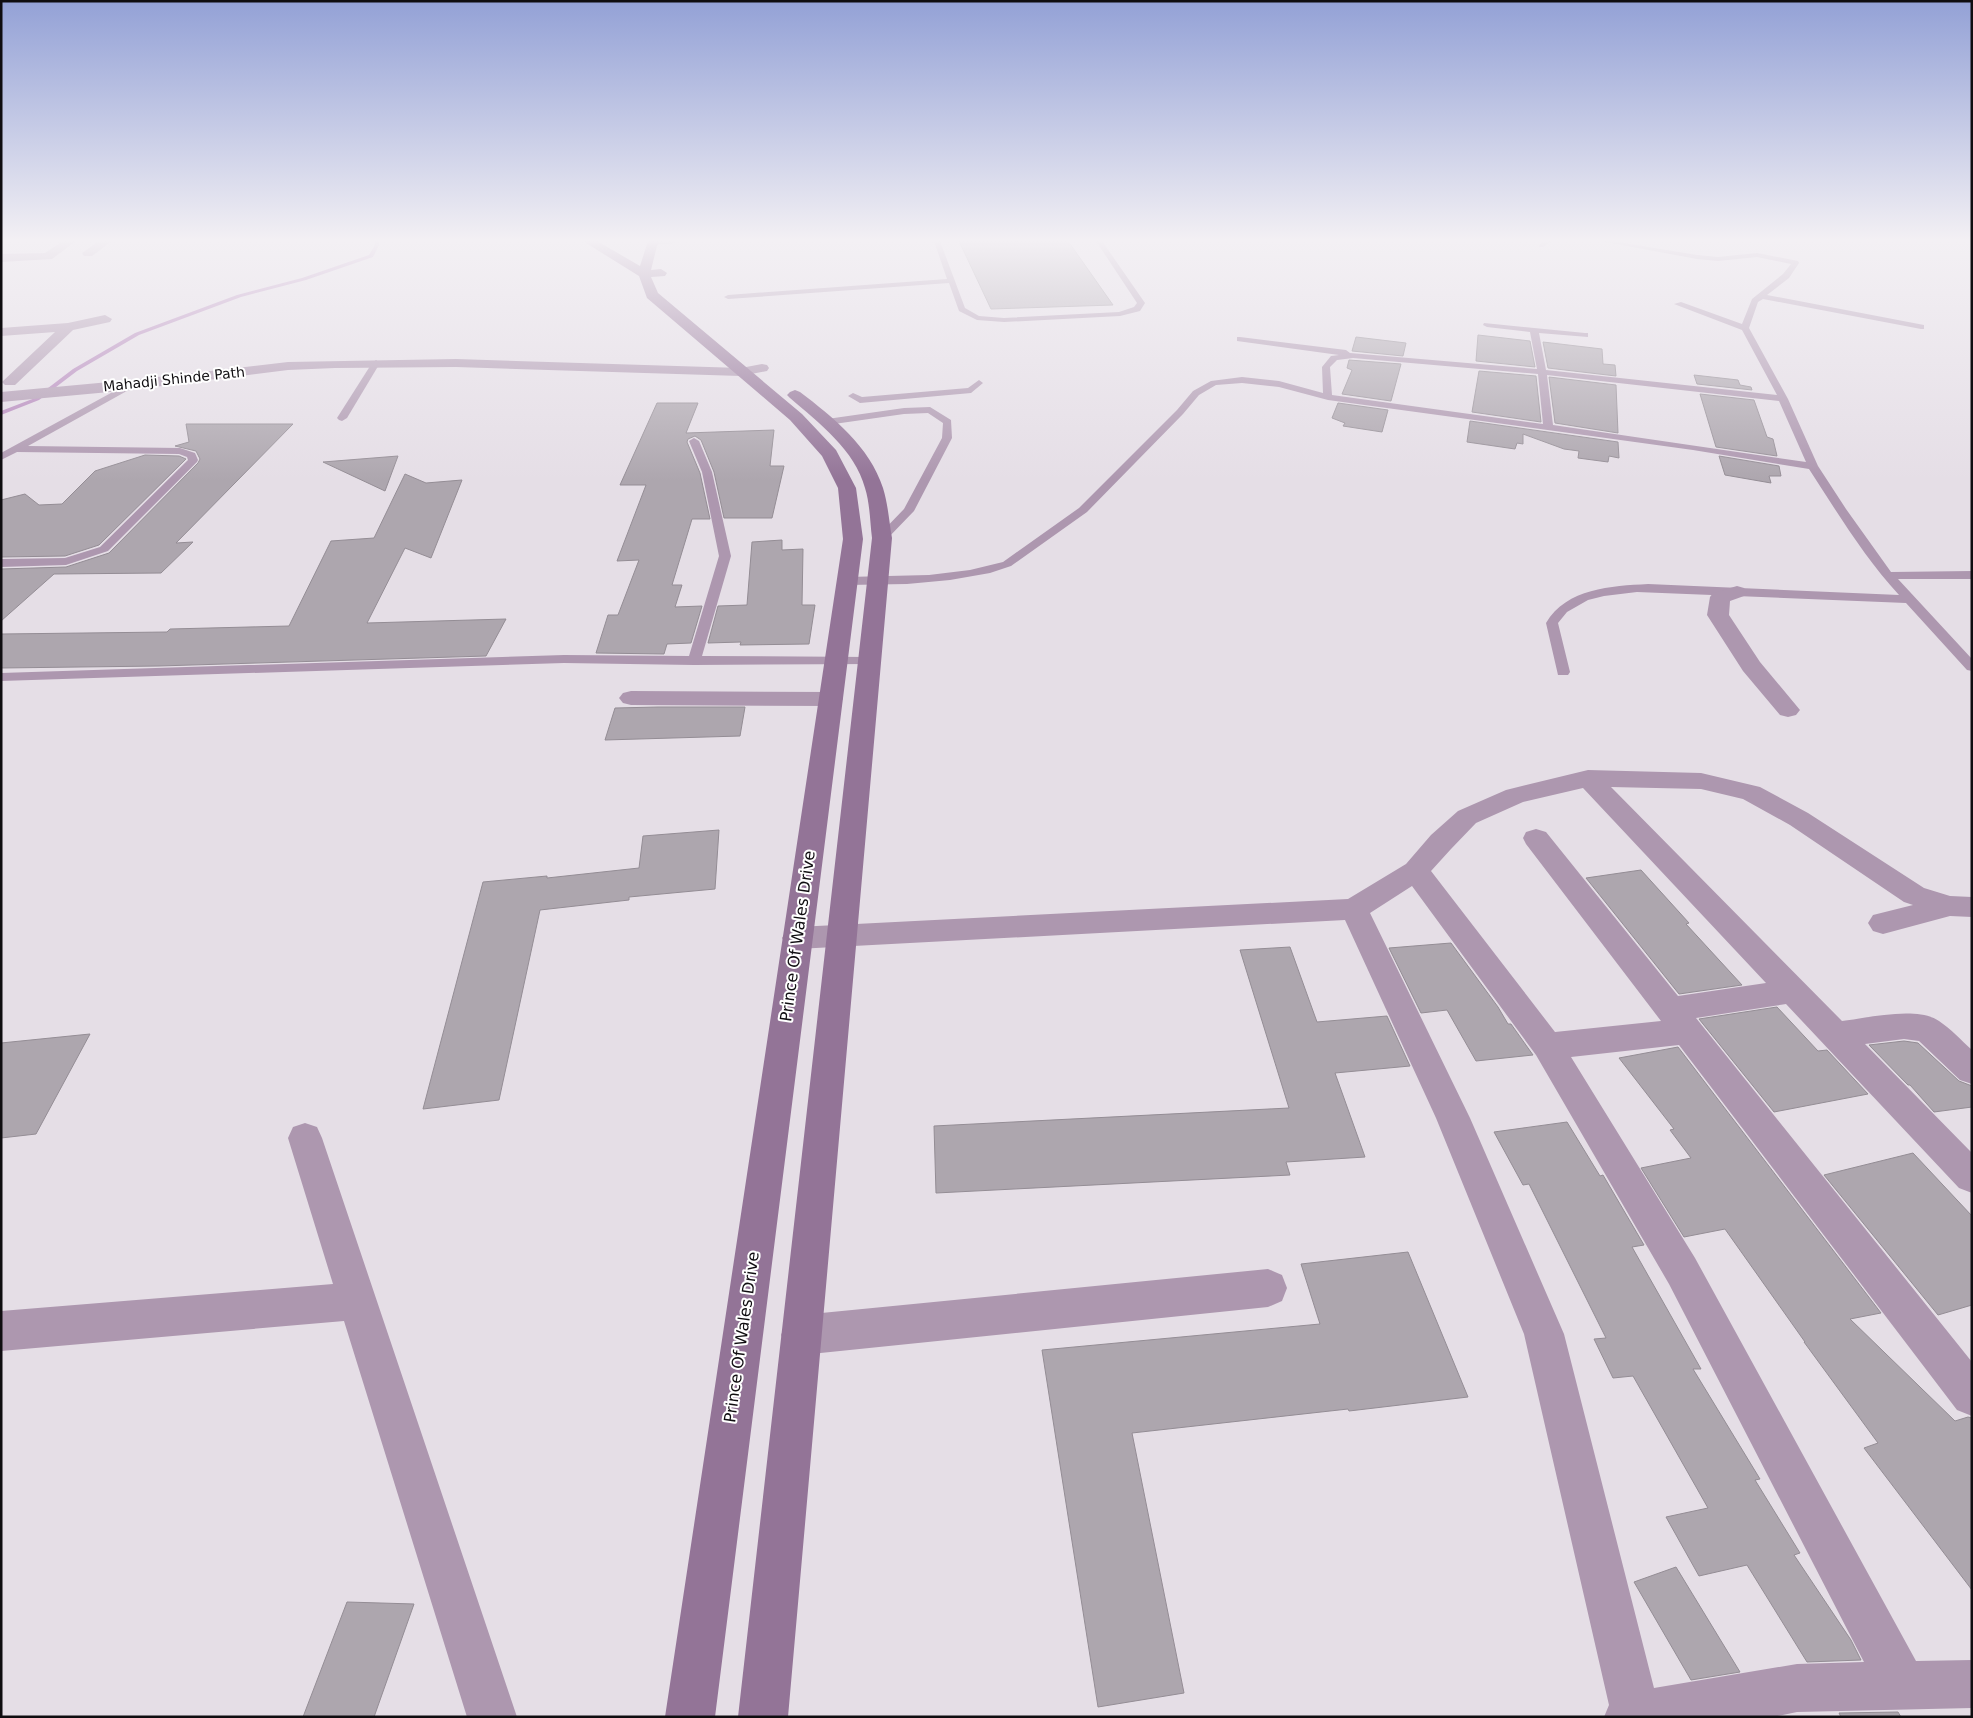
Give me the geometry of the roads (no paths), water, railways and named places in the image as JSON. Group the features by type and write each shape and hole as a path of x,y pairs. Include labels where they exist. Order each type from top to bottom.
{"street":[{"path":"1,332 68,327 95,321"},
{"name":"Prince Of Wales Drive","path":"687,321 743,363 830,454 847,488 853,539 862,581 853,661 841,937 800,1335 764,1717"},
{"path":"6,389 68,327"},
{"path":"6,389 67,377 256,363 288,366"},
{"name":"Mahadji Shinde Path","path":"6,389 131,385 288,366 376,363 617,366 743,363"},
{"name":"Prince Of Wales Drive","path":"743,363 779,382 827,422 855,449 873,486 882,538 862,581"},
{"name":"Mahadji Shinde Path","path":"617,366 743,363"},
{"path":"1737,592 1720,597 1718,615 1751,666 1788,710"},
{"name":"Prince Of Wales Drive","path":"690,1717 831,699 853,661"},
{"path":"631,698 831,699"},
{"path":"797,938 1354,909 1416,871 1441,842 1467,817 1515,796 1588,778 1701,781 1750,793 1799,819 1914,895 1961,906"},
{"path":"1588,778 1972,1177"},
{"path":"1536,838 1972,1395"},
{"path":"1416,871 1547,1046 1682,1271 1903,1686"},
{"path":"1883,923 1961,906"},
{"path":"1354,909 1453,1118 1544,1334 1634,1716 1797,1688 1972,1684"},
{"path":"1547,1046 1678,1021 1793,991"},
{"path":"1835,1035 1904,1026 1927,1028 1972,1070"},
{"path":"305,1138 492,1717"},
{"path":"800,1335 1268,1288"},
{"path":"1,1331 358,1301"}],"lane":[{"path":"1726,321 1745,328 1783,399 1813,466 1841,510 1888,576 1972,667"},
{"path":"1745,328 1747,321"},
{"path":"1891,321 1921,327"},
{"path":"1488,325 1585,334"},
{"path":"1534,330 1542,372 1548,427"},
{"path":"1240,339 1370,356"},
{"path":"1328,397 1326,366 1334,358 1353,355 1542,372 1783,399"},
{"path":"342,418 376,363"},
{"path":"862,581 978,573 1008,564 1083,510 1180,412 1196,393 1214,383 1242,380 1279,384 1328,397 1813,466"},
{"path":"853,396 860,400 971,390 979,383"},
{"path":"1,456 17,449 131,385"},
{"path":"925,394 930,410"},
{"path":"827,422 904,411 930,410 948,422 947,438 909,511 882,538"},
{"path":"694,441 707,472 725,556 694,661"},
{"path":"1,563 66,561 104,549 193,460 191,455 180,451 17,449"},
{"path":"1888,576 1972,575"},
{"path":"1563,672 1552,623 1562,608 1584,597 1616,589 1909,599"},
{"path":"1,677 564,659 853,661"}],"waterway":[{"path":"1,413 37,399 75,370 137,334 171,321"}]}
